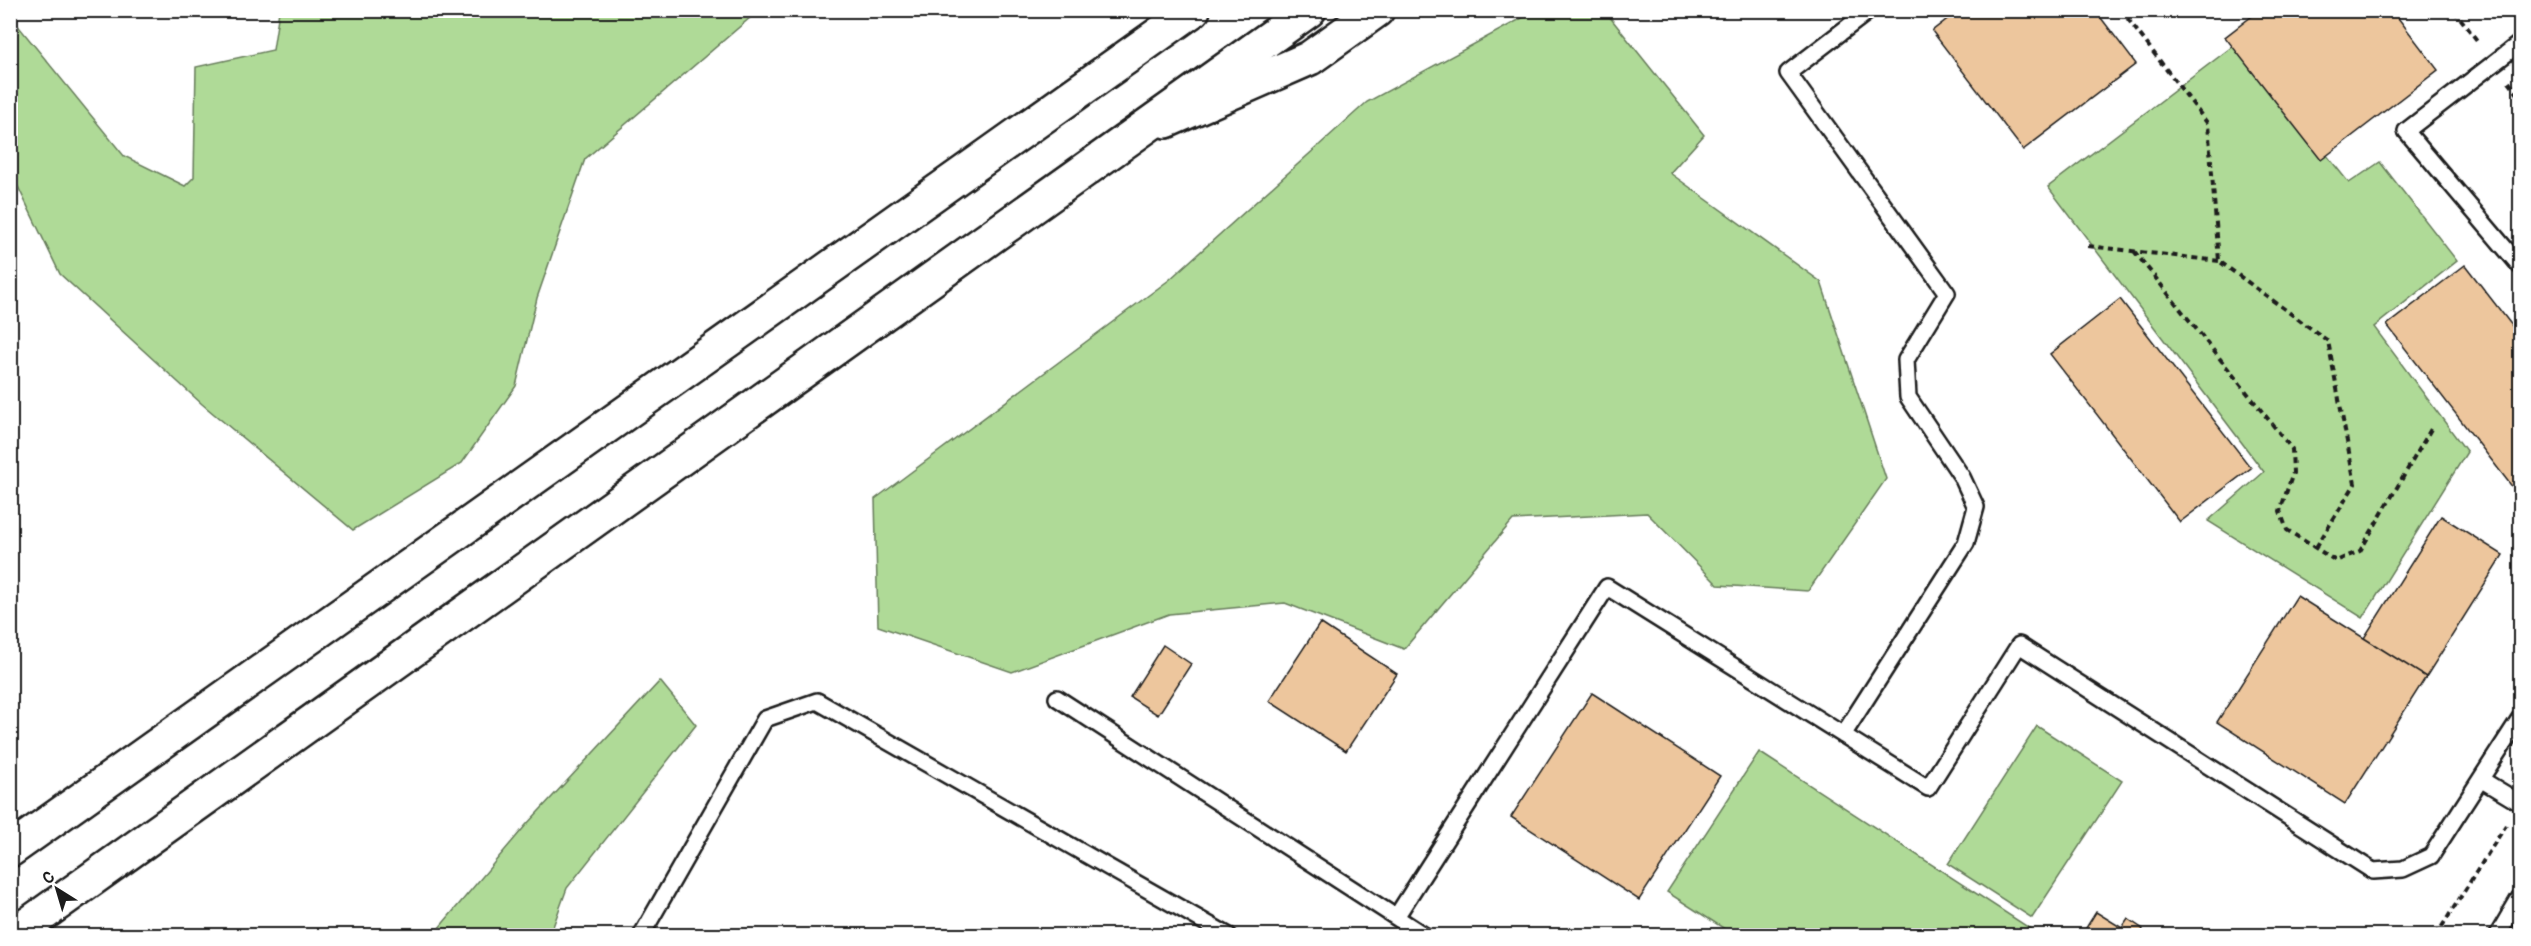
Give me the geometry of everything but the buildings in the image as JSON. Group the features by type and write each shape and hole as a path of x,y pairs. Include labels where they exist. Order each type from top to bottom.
{"main road":[{"path":"10,850 1193,10"},
{"path":"12,936 1309,10"},
{"path":"1134,135 1311,58 1377,10"}],"lane":[{"path":"1843,735 1966,543 1976,507 1962,477 1908,397 1906,360 1947,293 1788,73 1870,10"},
{"path":"2520,43 2406,131 2520,266"},
{"path":"1396,917 1607,587 1928,788 2019,645 2373,871 2403,869 2431,856 2520,718"},
{"path":"1057,698 1425,936"},
{"path":"641,936 765,719 817,702 1230,936"},
{"path":"2482,780 2520,803"},
{"path":"2497,936 2520,897"}],"path":[{"path":"2121,10 2208,124 2219,261"},
{"path":"2088,246 2219,261 2328,341 2355,484 2315,549"},
{"path":"2134,251 2292,449 2293,473 2280,512 2287,530 2315,549 2336,561 2360,551 2431,429"},
{"path":"2436,936 2520,803"}],"green space":[{"path":"1537,10 1605,11 1704,135 1670,173 1821,282 1886,479 1808,591 1718,585 1647,513 1513,520 1404,649 1285,603 1169,614 1012,672 878,626 875,499 1169,280 1367,102"},
{"path":"279,11 758,11 585,159 537,298 516,386 462,463 353,530 202,404 60,274 11,172 11,17 124,156 185,186 194,177 196,67 273,50"},
{"path":"2237,43 2349,183 2380,162 2457,261 2374,327 2467,452 2363,618 2208,521 2264,472 2048,187"},
{"path":"660,681 696,725 567,888 550,935 433,935 526,825"},
{"path":"2037,726 2122,781 2032,918 1948,864"},
{"path":"1759,752 2040,935 1734,935 1667,892"}]}
